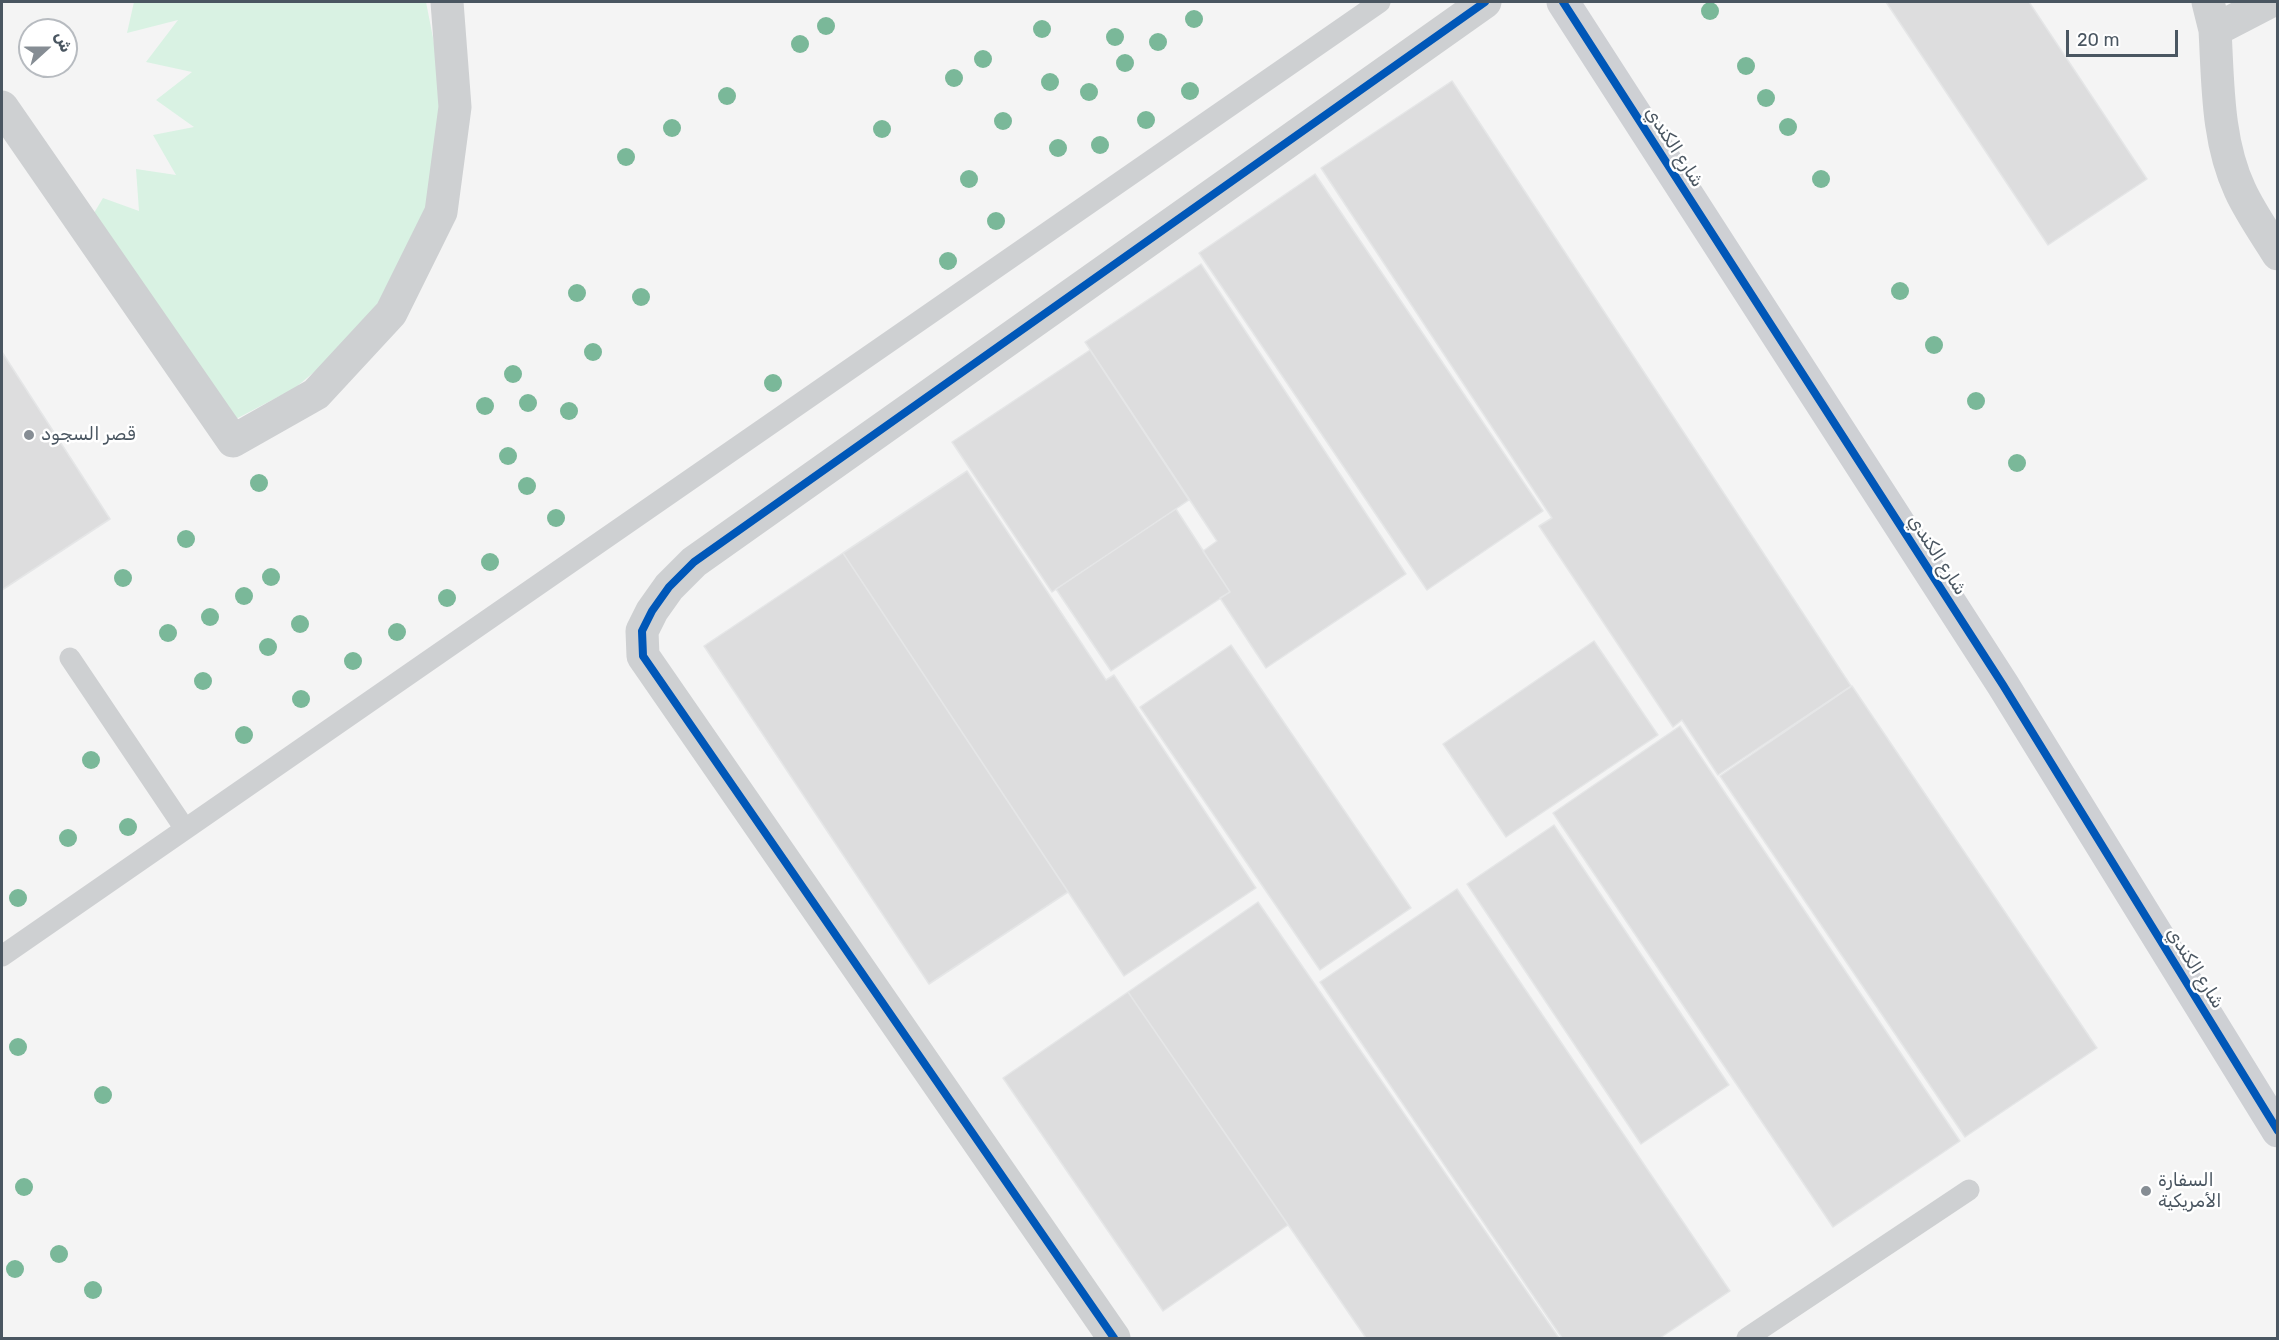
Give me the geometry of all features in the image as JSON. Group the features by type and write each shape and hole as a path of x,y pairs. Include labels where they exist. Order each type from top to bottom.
{"street":[{"path":"2,107 233,441 316,393 391,313 441,212 455,107 447,2"},
{"path":"1114,1338 643,656 642,631 669,587 694,562 1485,2"},
{"name":"شارع الكندي","path":"1563,2 2003,685 2277,1131"},
{"path":"2269,2 2212,16 2224,140 2240,189 2277,254"}],"lane":[{"path":"2,956 1380,2"},
{"path":"70,658 184,829"},
{"path":"1747,1338 1969,1190"}],"green space":[{"path":"134,2 426,2 442,84 438,181 402,272 344,347 295,388 234,420 94,213 103,198 139,211 136,169 176,175 153,135 194,127 156,100 192,72 146,62 178,20 127,33"}],"building":[{"path":"1886,2 2029,2 2147,179 2048,245"},
{"path":"1452,81 1851,686 1718,775 1682,720 1673,727 1539,526 1552,518 1321,168"},
{"path":"1315,174 1543,511 1427,590 1199,253"},
{"path":"1201,264 1406,574 1266,668 1220,598 1230,592 1203,551 1217,541 1085,342"},
{"path":"1090,350 1189,500 1052,592 952,442"},
{"name":"قصر السجود","path":"2,352 110,519 2,590"},
{"path":"967,471 1106,680 1114,675 1256,888 1124,976 843,553"},
{"path":"1176,509 1230,592 1111,671 1056,589"},
{"path":"843,553 1068,892 929,984 704,646"},
{"path":"1594,641 1658,735 1506,837 1443,744"},
{"path":"1231,645 1411,908 1320,970 1140,707"},
{"path":"1852,686 2097,1048 1965,1137 1720,776"},
{"path":"1680,726 1960,1141 1833,1227 1553,813"},
{"path":"1554,825 1729,1085 1641,1144 1467,884"},
{"path":"1457,889 1730,1291 1660,1338 1562,1338 1320,982"},
{"path":"1258,902 1559,1338 1366,1338 1128,992"},
{"path":"1128,992 1288,1225 1163,1311 1003,1078"}],"cycle path":[{"path":"1114,1338 643,656 642,631 652,611 669,587 694,562 1485,2"},
{"path":"1563,2 2003,685 2278,1131"}],"place":[{"name":"قصر السجود","path":"29,435"},
{"name":"السفارة الأمريكية","path":"2146,1191"}]}
